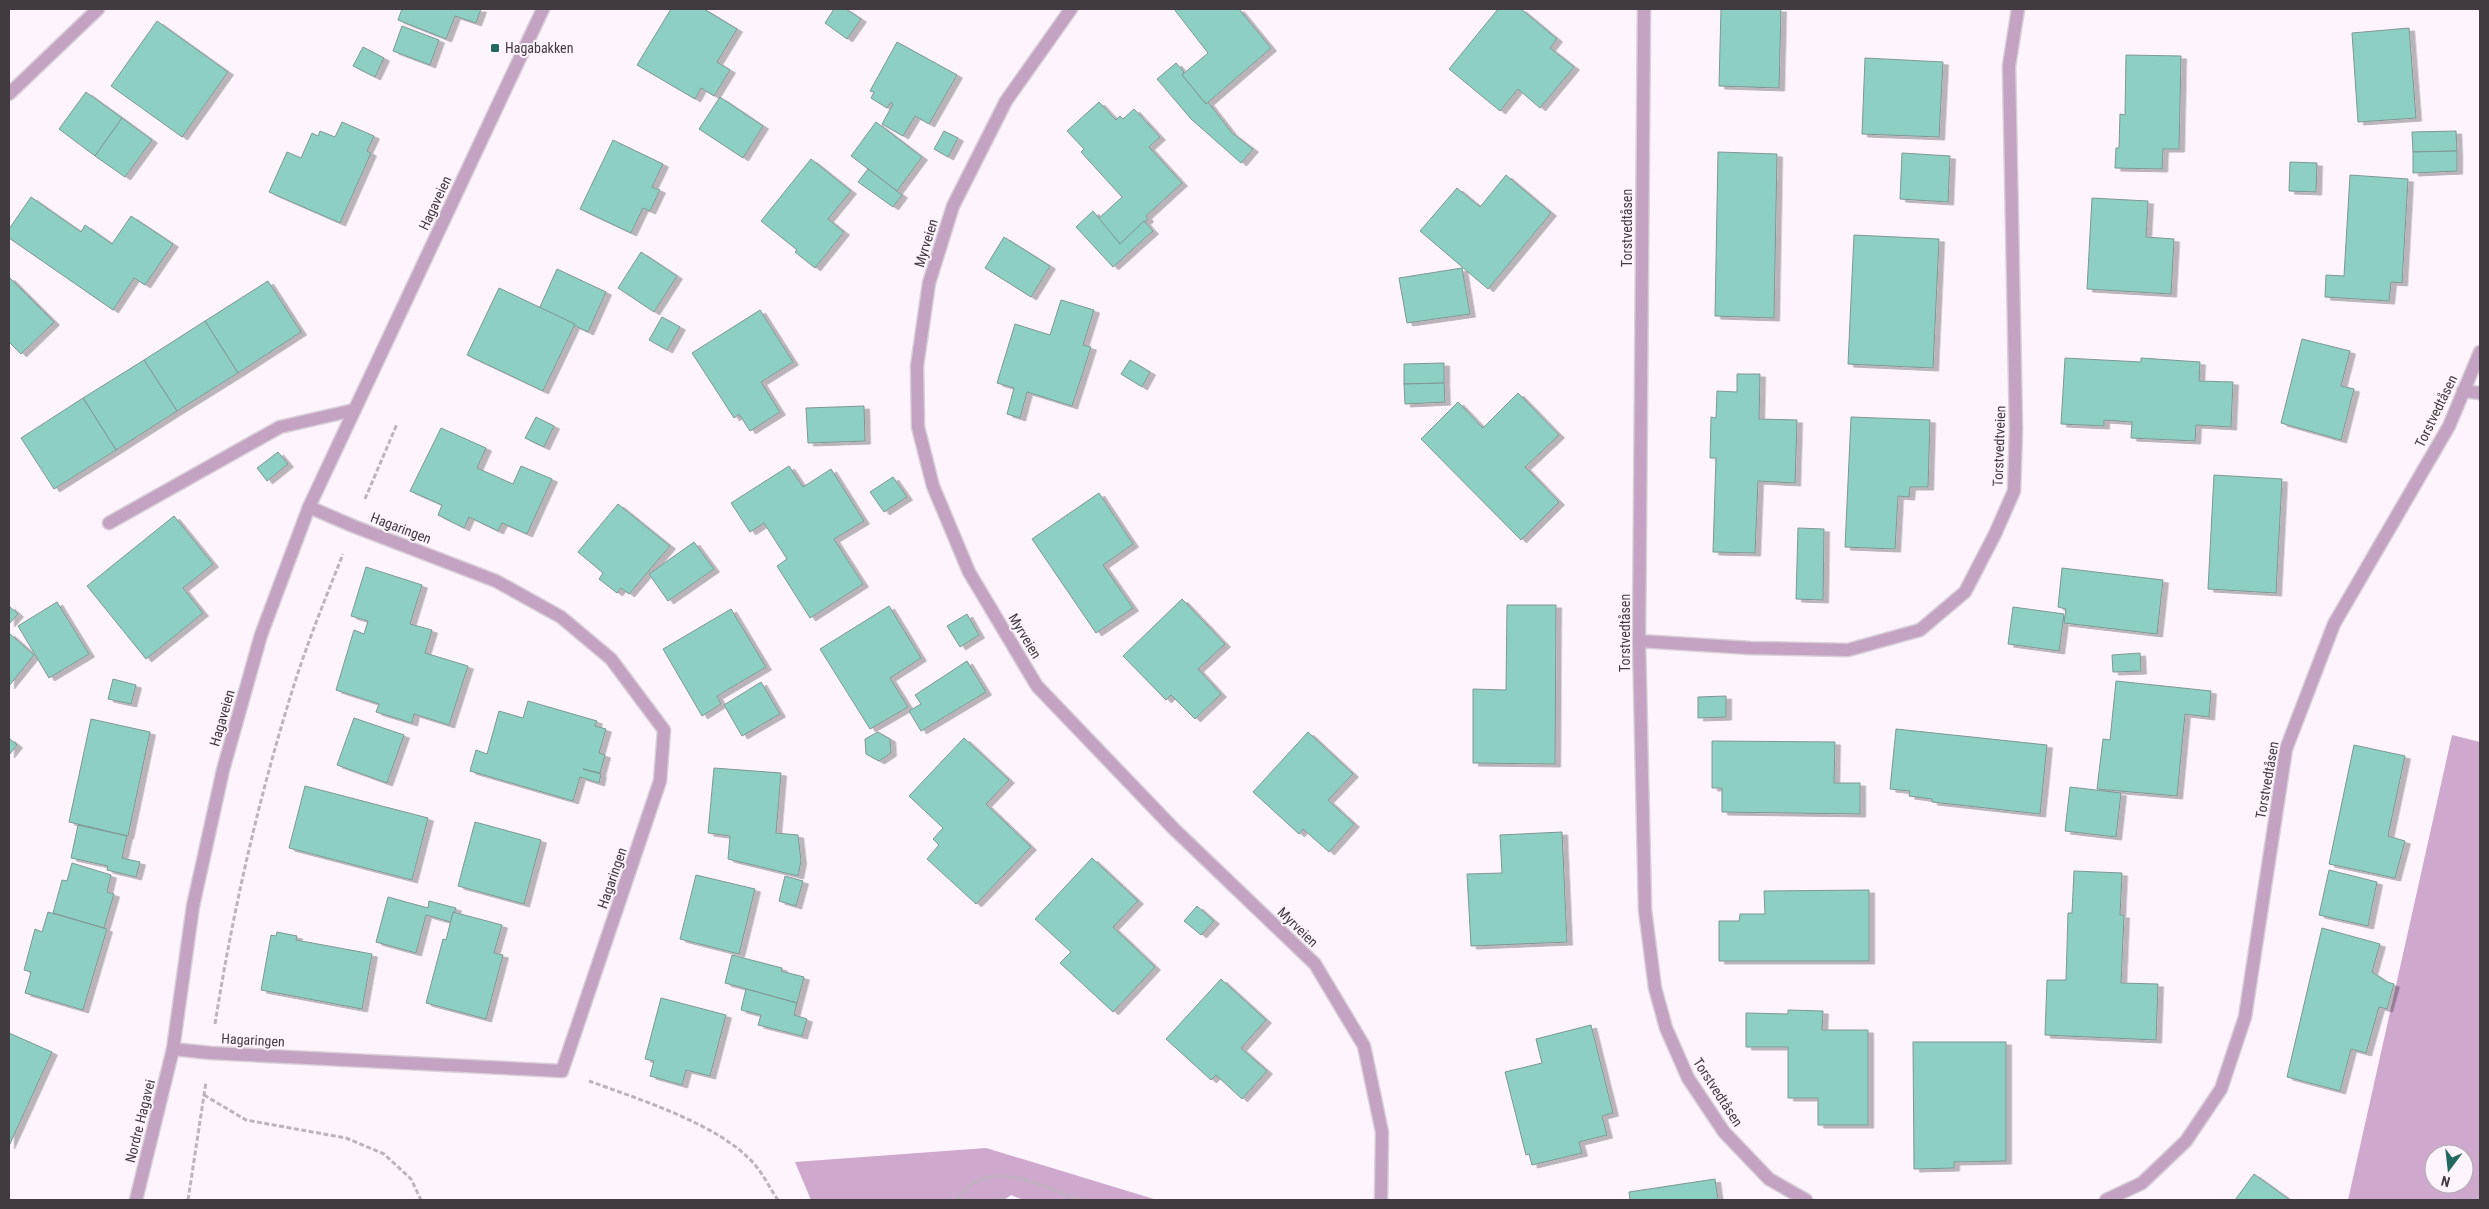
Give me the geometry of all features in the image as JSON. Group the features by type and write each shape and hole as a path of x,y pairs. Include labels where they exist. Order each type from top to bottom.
{"street":[{"path":"9,94 98,9"},
{"name":"Hagaveien","path":"173,1049 193,906 223,770 261,635 309,507 543,9"},
{"name":"Myrveien","path":"1071,9 1006,101 953,206 929,283 917,366 918,428 933,486 969,572 1037,686 1174,829 1315,964 1364,1046 1382,1132 1381,1200"},
{"name":"Torstvedtåsen","path":"1644,9 1639,641 1645,910 1655,988 1666,1028 1688,1078 1724,1132 1768,1179 1806,1200"},
{"name":"Torstvedtveien","path":"1639,641 1750,648 1848,650 1920,630 1965,592 1995,534 2014,491 2016,429 2009,66 2018,9"},
{"name":"Torstvedtåsen","path":"2106,1200 2142,1183 2186,1141 2221,1089 2245,1017 2286,749 2334,624 2449,426 2480,352"},
{"path":"2464,391 2480,393"},
{"path":"109,523 280,427 354,410"},
{"name":"Hagaringen","path":"173,1049 211,1053 562,1071 660,781 664,730 611,659 561,617 496,580 353,526 309,507"},
{"name":"Nordre Hagavei","path":"136,1200 173,1049"}],"path":[{"path":"188,1200 237,904 264,787 294,684 353,526 397,424"},
{"path":"562,1071 694,1123 731,1144 755,1165 778,1200"},
{"path":"204,1095 246,1120 346,1138 384,1154 411,1179 421,1200"},
{"path":"958,1200 975,1181 997,1174 1035,1183 1080,1200"}],"shaded area":[{"path":"2452,735 2480,742 2480,1200 2348,1200"},
{"path":"986,1148 1157,1200 1023,1200 1011,1195 1004,1200 811,1200 795,1162"}],"building":[{"path":"402,9 481,9 476,23 455,16 446,39 398,20"},
{"path":"671,9 704,9 737,29 717,62 730,70 714,96 701,88 695,99 637,65"},
{"path":"834,9 846,9 861,19 847,39 825,23"},
{"path":"1174,9 1239,9 1271,48 1206,104 1182,75 1208,53"},
{"path":"1498,9 1521,9 1557,39 1550,48 1574,67 1540,108 1518,89 1500,111 1449,69"},
{"path":"1721,9 1781,9 1779,88 1719,86"},
{"path":"157,21 228,72 182,137 111,86"},
{"path":"402,26 439,40 430,65 393,51"},
{"path":"2409,28 2416,118 2358,122 2352,33"},
{"path":"897,42 957,75 929,124 915,116 903,136 882,124 893,104 891,102 887,108 871,98 874,92 870,91"},
{"path":"363,47 384,58 375,77 353,66"},
{"path":"2126,55 2181,56 2179,149 2163,149 2162,169 2115,168 2116,148 2119,148 2120,114 2125,115"},
{"path":"1865,58 1943,62 1939,137 1862,134"},
{"path":"1176,63 1184,72 1182,75 1206,104 1208,102 1232,133 1253,149 1241,163 1191,119 1157,79"},
{"path":"86,92 122,118 95,156 59,129"},
{"path":"720,97 763,126 743,158 699,129"},
{"path":"1099,102 1116,120 1120,116 1123,119 1134,109 1160,137 1149,147 1182,183 1146,216 1148,219 1120,244 1098,219 1122,197 1081,152 1084,149 1067,131"},
{"path":"122,118 152,140 125,177 95,156"},
{"path":"342,122 374,136 367,151 371,153 340,223 269,192 287,152 301,158 312,133 318,136 320,131 335,137"},
{"path":"876,122 922,157 897,191 851,156"},
{"path":"944,131 958,138 948,157 934,149"},
{"path":"2456,131 2457,151 2413,152 2412,132"},
{"path":"613,140 663,164 652,187 660,190 650,211 643,208 631,233 580,209"},
{"path":"2457,151 2457,171 2413,173 2413,152"},
{"path":"1718,152 1777,154 1774,318 1715,316"},
{"path":"1902,153 1950,156 1948,202 1900,199"},
{"path":"811,159 851,191 828,219 844,232 815,268 795,252 797,250 761,221"},
{"path":"2290,162 2317,163 2316,192 2289,191"},
{"path":"868,169 902,195 893,207 858,182"},
{"path":"1506,175 1551,213 1488,289 1420,231 1457,188 1480,207"},
{"path":"2350,175 2408,179 2402,283 2391,282 2389,301 2325,297 2326,275 2344,276"},
{"path":"31,197 81,232 85,225 112,244 131,216 173,244 145,285 134,278 113,310 9,238 9,229"},
{"path":"2092,198 2148,201 2146,237 2174,239 2171,294 2087,289"},
{"path":"1093,211 1120,244 1144,221 1153,231 1113,267 1076,227"},
{"path":"1854,235 1939,239 1933,368 1848,364"},
{"path":"1004,237 1050,266 1031,297 985,268"},
{"path":"641,252 677,276 654,312 618,288"},
{"path":"1462,268 1470,314 1407,323 1399,278"},
{"path":"557,269 606,292 588,332 539,309"},
{"path":"9,277 54,322 21,354 9,342"},
{"path":"268,281 301,332 238,373 205,321"},
{"path":"499,288 575,324 543,391 467,355"},
{"path":"1061,300 1094,310 1083,345 1091,347 1072,406 1027,392 1020,418 1007,414 1014,388 997,383 1015,324 1050,335"},
{"path":"760,310 793,362 761,382 780,412 750,431 739,414 734,418 692,353"},
{"path":"662,317 680,327 667,350 649,340"},
{"path":"205,321 238,373 177,411 144,360"},
{"path":"2302,339 2350,351 2341,386 2354,389 2341,440 2281,423"},
{"path":"2065,358 2141,362 2141,358 2200,362 2199,381 2233,382 2231,427 2196,425 2195,441 2131,438 2132,422 2104,420 2104,426 2061,424"},
{"path":"144,360 177,411 116,450 83,398"},
{"path":"1130,360 1150,372 1142,387 1121,374"},
{"path":"1444,363 1444,383 1404,384 1404,364"},
{"path":"1737,374 1760,374 1759,419 1797,420 1795,483 1758,481 1755,553 1713,552 1716,458 1710,458 1711,417 1716,418 1717,391 1737,392"},
{"path":"1444,383 1445,402 1405,404 1404,384"},
{"path":"1518,393 1559,435 1525,467 1559,502 1521,540 1421,439 1458,402 1483,428"},
{"path":"83,398 116,450 54,489 21,438"},
{"path":"864,406 865,441 808,443 806,408"},
{"path":"536,417 554,426 544,447 525,438"},
{"path":"1851,417 1930,420 1928,487 1910,487 1909,497 1898,496 1895,549 1845,547"},
{"path":"441,428 486,448 477,468 513,484 521,466 552,479 527,534 502,523 498,531 469,517 464,528 438,515 442,505 410,491"},
{"path":"278,452 288,464 267,481 257,468"},
{"path":"789,466 803,487 831,469 864,521 834,539 863,584 810,618 777,566 787,559 764,523 750,532 731,503"},
{"path":"2214,475 2282,479 2276,593 2208,589"},
{"path":"893,477 907,497 884,512 870,492"},
{"path":"1099,493 1133,544 1103,565 1133,608 1096,633 1032,539"},
{"path":"618,504 670,546 629,594 621,588 617,593 599,579 603,573 578,552"},
{"path":"174,516 213,564 183,588 203,613 146,659 87,586"},
{"path":"1798,528 1824,529 1823,600 1796,599"},
{"path":"694,542 714,569 668,601 649,574"},
{"path":"366,567 422,585 410,624 432,630 425,653 468,666 449,725 414,714 412,723 376,712 379,704 336,690 354,630 364,634 368,621 351,616"},
{"path":"2062,568 2163,580 2157,634 2064,623 2066,609 2058,607"},
{"path":"1182,599 1225,644 1198,669 1221,694 1195,719 1171,695 1166,700 1123,656"},
{"path":"57,602 89,654 49,678 18,626"},
{"path":"1507,605 1556,605 1555,764 1473,763 1473,689 1506,690"},
{"path":"9,606 18,614 9,624"},
{"path":"889,606 921,658 890,678 908,707 870,729 820,649"},
{"path":"2013,607 2064,614 2059,651 2008,644"},
{"path":"731,609 766,667 717,696 721,704 702,716 663,649"},
{"path":"967,614 979,635 960,647 947,626"},
{"path":"9,633 34,655 9,686"},
{"path":"2140,653 2141,671 2113,672 2112,655"},
{"path":"967,661 986,692 921,731 909,711 921,704 915,695"},
{"path":"113,679 136,685 131,704 108,699"},
{"path":"2116,681 2211,691 2209,717 2185,714 2177,796 2097,789 2103,739 2110,740"},
{"path":"761,682 780,714 742,736 724,705"},
{"path":"1726,696 1726,717 1698,718 1698,697"},
{"path":"528,701 597,721 595,726 606,729 599,753 605,755 600,773 583,769 601,774 599,783 580,777 573,801 470,771 476,750 487,754 499,711 523,718"},
{"path":"354,718 404,735 387,783 337,765"},
{"path":"91,719 150,732 128,836 69,822"},
{"path":"1896,729 2047,745 2040,814 1932,802 1932,799 1909,796 1910,791 1890,789"},
{"path":"878,732 890,739 891,753 879,761 866,754 865,739"},
{"path":"1308,732 1353,774 1328,800 1354,824 1329,852 1303,829 1299,834 1253,792"},
{"path":"9,738 17,745 9,755"},
{"path":"964,738 1009,780 986,804 1031,847 976,904 927,859 939,845 933,839 943,828 909,796"},
{"path":"1712,741 1835,742 1834,783 1860,783 1860,814 1722,812 1722,788 1712,788"},
{"path":"2354,745 2405,756 2388,836 2405,841 2395,878 2329,864"},
{"path":"714,768 781,773 776,833 798,835 801,861 798,876 728,859 730,836 708,833"},
{"path":"305,786 428,818 412,880 289,848"},
{"path":"2070,787 2121,793 2116,837 2065,831"},
{"path":"475,822 541,840 524,904 458,886"},
{"path":"78,825 127,836 122,858 140,862 136,877 107,870 108,866 71,858"},
{"path":"1562,832 1567,942 1471,946 1467,874 1502,873 1500,835"},
{"path":"1092,858 1138,901 1113,927 1155,967 1113,1012 1060,963 1071,952 1035,919"},
{"path":"72,863 111,875 107,892 114,894 104,928 53,913 62,880 67,881"},
{"path":"2329,870 2377,882 2368,926 2319,915"},
{"path":"2074,871 2122,873 2120,915 2124,915 2121,983 2158,984 2156,1040 2045,1035 2047,980 2066,980 2068,913 2072,913"},
{"path":"696,875 755,889 739,954 680,939"},
{"path":"785,876 803,881 796,906 779,901"},
{"path":"1869,890 1869,961 1719,961 1719,921 1739,921 1740,914 1765,914 1764,891"},
{"path":"388,897 428,908 429,901 456,908 451,922 426,915 416,953 376,942"},
{"path":"1197,906 1214,921 1201,935 1184,921"},
{"path":"48,912 107,929 83,1010 25,993 31,972 24,970 35,929 42,932"},
{"path":"453,912 502,925 494,953 503,955 486,1019 426,1003 443,939 446,940"},
{"path":"2322,928 2380,944 2372,972 2387,982 2394,984 2387,1009 2379,1007 2366,1053 2351,1049 2340,1091 2287,1077"},
{"path":"277,932 297,936 296,940 372,954 362,1009 261,990 271,935 276,936"},
{"path":"732,955 782,968 781,971 804,977 797,1003 725,983"},
{"path":"1221,979 1266,1020 1241,1048 1267,1071 1242,1099 1216,1075 1211,1080 1166,1039"},
{"path":"746,989 797,1003 794,1015 807,1019 802,1036 758,1025 761,1015 741,1010"},
{"path":"661,998 726,1015 710,1076 686,1070 682,1085 650,1076 654,1061 645,1059"},
{"path":"1788,1010 1823,1011 1822,1030 1868,1030 1868,1125 1818,1125 1818,1098 1788,1098 1788,1047 1746,1047 1746,1013 1788,1014"},
{"path":"1591,1025 1613,1113 1602,1116 1607,1135 1579,1142 1582,1153 1532,1165 1529,1154 1526,1155 1505,1072 1542,1063 1536,1039"},
{"path":"9,1033 52,1052 9,1146"},
{"path":"1913,1042 2006,1042 2006,1161 1954,1162 1954,1168 1914,1169"},
{"path":"2254,1174 2290,1200 2235,1200"},
{"path":"1715,1179 1718,1200 1630,1200 1629,1192"}],"place":[{"name":"Hagabakken","path":"495,48"}]}
